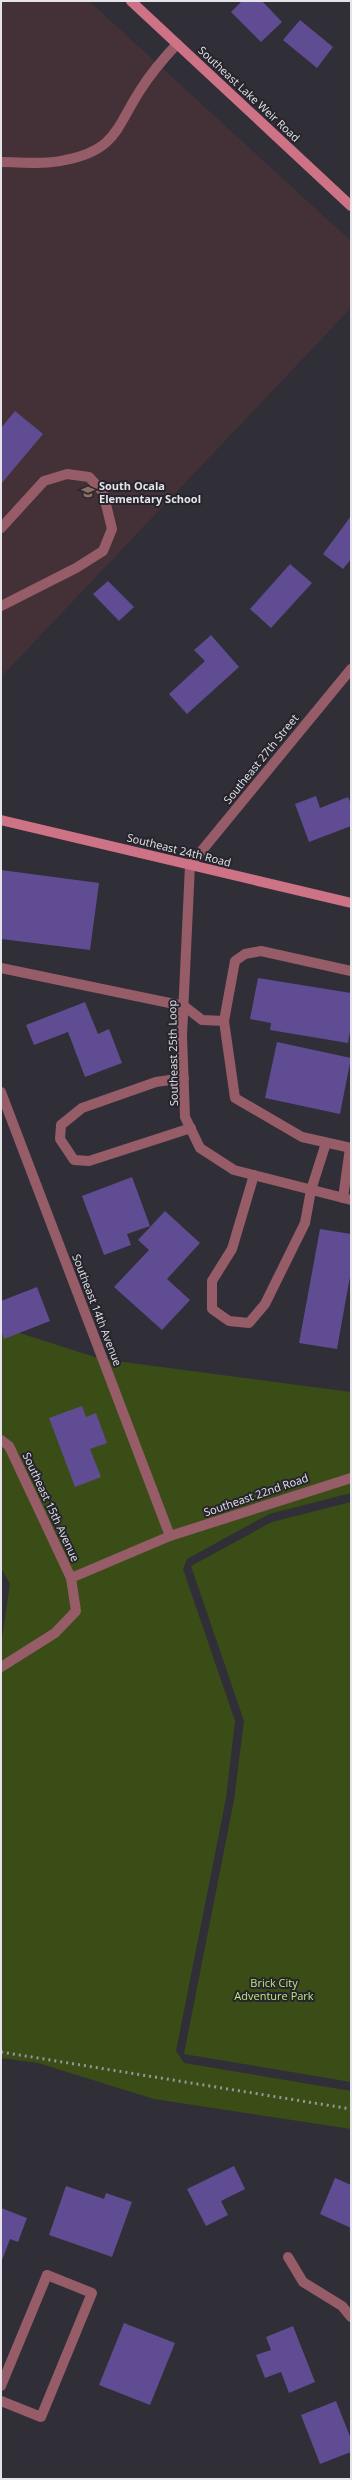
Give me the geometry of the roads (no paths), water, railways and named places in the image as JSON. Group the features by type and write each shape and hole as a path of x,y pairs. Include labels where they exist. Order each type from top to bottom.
{"street":[{"name":"Southeast Lake Weir Road","path":"131,1 351,206"},
{"path":"1,162 64,161 84,155 104,144 118,131 141,88 177,44"},
{"path":"1,528 44,481 67,474 89,477 104,492 112,529 103,551 76,568 1,606"},
{"name":"Southeast 27th Street","path":"190,865 351,669"},
{"name":"Southeast 24th Road","path":"1,820 351,903"},
{"name":"Southeast 25th Loop","path":"190,865 184,1006 185,1117 200,1148 234,1170 347,1199"},
{"path":"347,1199 351,1148 302,1138 235,1098 224,1020 234,961 245,954 261,951 351,971"},
{"path":"1,968 184,1006 202,1020 224,1020"},
{"path":"184,1078 156,1082 82,1108 61,1125 60,1139 74,1160 89,1161 191,1128"},
{"name":"Southeast 14th Avenue","path":"1,1092 170,1536"},
{"path":"254,1175 232,1249 212,1281 212,1308 229,1321 249,1322 265,1304 305,1223 311,1190 326,1143"},
{"name":"Southeast 15th Avenue","path":"1,1440 9,1446 71,1578 170,1536"},
{"name":"Southeast 22nd Road","path":"170,1536 351,1478"},
{"path":"1,1667 55,1633 76,1611 71,1578"},
{"path":"288,2257 303,2282 342,2306 351,2317"},
{"path":"1,2386 47,2275 92,2293 41,2417 1,2401"}],"railway":[{"path":"1,2052 351,2109"}],"place":[{"name":"South Ocala Elementary School","path":"88,492"}],"park label":[{"name":"Brick City Adventure Park","path":"274,1989"}]}
